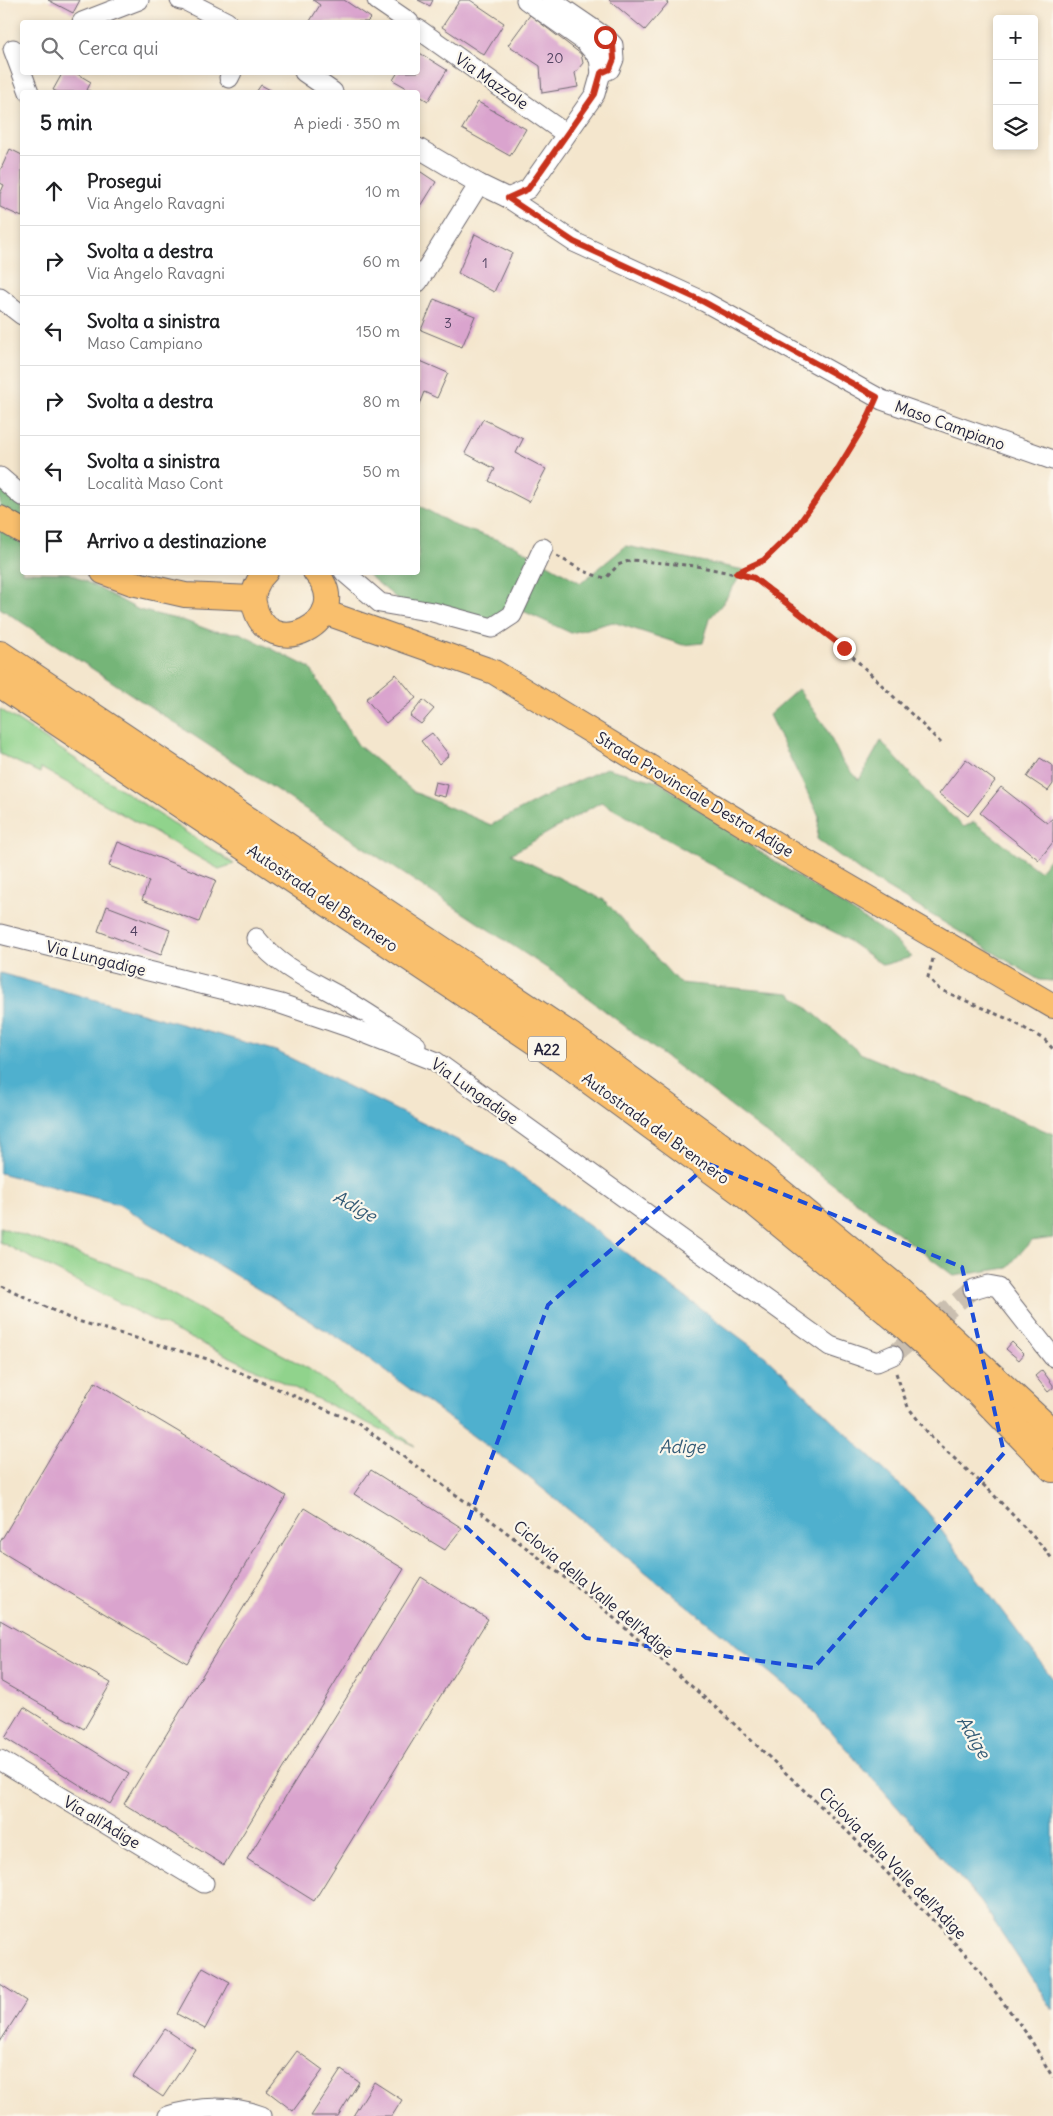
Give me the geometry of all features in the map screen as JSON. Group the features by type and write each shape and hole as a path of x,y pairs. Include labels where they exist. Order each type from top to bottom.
{"highway":[{"name":"Autostrada del Brennero","path":"0,655 571,1037 756,1172 898,1290 1053,1434"},
{"name":"Autostrada del Brennero","path":"0,683 542,1045 744,1193 906,1326 981,1394 1053,1468"}],"main road":[{"path":"0,518 20,530"},
{"path":"111,575 132,583 184,595 253,598"},
{"path":"262,575 259,578 253,598 256,612 264,625 276,633 290,635 305,632 317,624 324,612 327,595 322,580 318,575"},
{"name":"Strada Provinciale Destra Adige","path":"324,612 494,672 779,846 1053,1006"}],"street":[{"path":"87,20 140,0"},
{"path":"180,0 186,1 223,20"},
{"path":"377,0 406,20"},
{"path":"508,198 528,189 595,94 601,73 599,58 584,42 526,0"},
{"path":"551,0 605,37 613,45 614,59 610,69 601,73"},
{"name":"Via Mazzole","path":"420,29 566,134"},
{"path":"12,50 20,70"},
{"path":"22,75 28,90"},
{"path":"308,75 330,90"},
{"name":"Maso Campiano","path":"420,149 479,184 508,198 574,242 704,302 877,397 1053,460"},
{"path":"420,279 479,184"},
{"path":"0,298 20,313"},
{"path":"0,477 20,494"},
{"path":"347,575 380,603 433,612 492,628 512,615 543,548"},
{"name":"Via Lungadige","path":"0,934 281,1004 354,1029 435,1061 830,1346 885,1358"},
{"path":"256,938 269,955 318,986 353,1004 429,1052 435,1061"},
{"path":"973,1289 987,1285 998,1287 1053,1357"},
{"name":"Via all'Adige","path":"0,1760 204,1883"},
{"path":"168,2116 202,2107 251,2112 262,2116"}],"path":[{"path":"736,573 764,560 793,532 834,475 864,426 877,397"},
{"path":"543,548 598,577 606,578 618,565 631,560 697,566 754,578 844,648 942,744"},
{"path":"942,941 931,963 928,977 939,989 1010,1020 1045,1040 1053,1049"},
{"name":"Ciclovia della Valle dell'Adige","path":"0,1285 71,1320 211,1360 357,1424 488,1518 598,1605 731,1721 847,1831 972,1961 1030,2038 1053,2078"},
{"path":"885,1358 894,1370 908,1407 932,1438 990,1491 1053,1560"}],"highlighted area":[{"path":"709,1164 962,1267 1004,1453 814,1668 586,1638 466,1527 548,1305"}],"green space":[{"path":"0,480 20,497 20,519 0,506"},
{"path":"420,506 456,526 516,546 581,583 626,546 744,570 723,603 710,618 703,643 683,645 613,622 571,633 523,611 490,636 407,607 368,575 420,575"},
{"path":"0,530 20,543 20,575 74,575 139,610 185,621 212,631 240,633 310,668 358,745 414,792 491,825 556,791 606,768 659,782 757,850 886,933 912,957 883,965 838,934 804,917 601,802 511,854 604,900 679,983 790,993 860,1053 1053,1134 1053,1238 1031,1241 1007,1268 954,1276 559,976 0,608"},
{"path":"798,689 825,726 842,761 859,780 881,741 928,794 964,827 974,822 1039,871 1053,855 1053,981 1039,980 864,874 817,839 819,816 769,715"},
{"path":"0,709 234,864 219,869 41,768 40,773 0,754"},
{"path":"0,1227 133,1273 309,1369 415,1446 149,1318 0,1242"}],"water":[{"name":"Adige","path":"0,973 276,1051 506,1164 766,1357 926,1510 1053,1679 1053,2010 981,1902 802,1699 527,1476 353,1347 118,1204 0,1173"}],"building":[{"path":"48,0 80,0 73,13"},
{"path":"313,0 344,0 371,18 369,20 311,20 320,5"},
{"path":"418,0 433,0 430,6"},
{"path":"460,0 470,0 504,23 484,55 442,27"},
{"path":"609,0 664,0 668,3 645,30"},
{"path":"530,15 581,54 583,63 575,73 578,87 542,93 540,66 508,45"},
{"path":"420,53 447,70 428,101 420,96 420,90 410,90 393,80 396,75 420,75"},
{"path":"61,75 79,75 91,82 87,90 53,90"},
{"path":"261,85 270,90 257,90"},
{"path":"478,102 526,129 510,156 462,129"},
{"path":"10,149 20,154 20,216 0,207 0,194 4,185 0,183 0,171"},
{"path":"420,171 436,182 420,208"},
{"path":"475,234 512,253 494,292 458,273"},
{"path":"434,299 475,316 462,347 421,330"},
{"path":"420,361 448,373 437,398 424,392 420,402"},
{"path":"483,419 523,439 516,453 546,469 529,502 489,481 495,469 465,453"},
{"path":"396,674 416,698 386,723 366,699"},
{"path":"423,700 434,709 421,724 410,716"},
{"path":"432,733 449,755 439,764 421,741"},
{"path":"1040,758 1053,766 1053,784 1048,791 1027,777"},
{"path":"966,759 995,781 968,816 939,794"},
{"path":"435,782 448,785 445,797 432,794"},
{"path":"1001,787 1047,823 1053,818 1053,842 1039,860 980,813"},
{"path":"118,842 216,880 199,922 142,900 149,881 109,866"},
{"path":"107,906 170,930 161,955 98,931"},
{"path":"1012,1342 1024,1354 1019,1360 1006,1349"},
{"path":"1042,1370 1053,1385 1053,1388 1048,1392 1035,1376"},
{"path":"95,1382 286,1496 187,1663 0,1551 0,1542"},
{"path":"371,1470 462,1528 445,1550 354,1494"},
{"path":"304,1508 404,1569 224,1865 124,1804"},
{"path":"421,1577 488,1619 314,1901 247,1859"},
{"path":"0,1620 111,1683 84,1729 0,1681"},
{"path":"24,1707 129,1773 110,1804 5,1738"},
{"path":"203,1967 230,1982 205,2029 177,2014"},
{"path":"0,1984 26,2001 0,2042"},
{"path":"165,2029 195,2049 163,2097 133,2077"},
{"path":"297,2051 323,2070 293,2111 267,2091"},
{"path":"341,2070 359,2082 338,2116 311,2116"},
{"path":"374,2082 402,2100 392,2116 353,2116"}],"tunnel":[{"path":"893,1355 973,1289"}],"route":[{"path":"605,37 613,45 614,59 610,69 601,73 595,94 528,189 508,198 574,242 704,302 877,397 864,426 834,475 793,532 764,560 736,573 754,578 844,648"}]}
